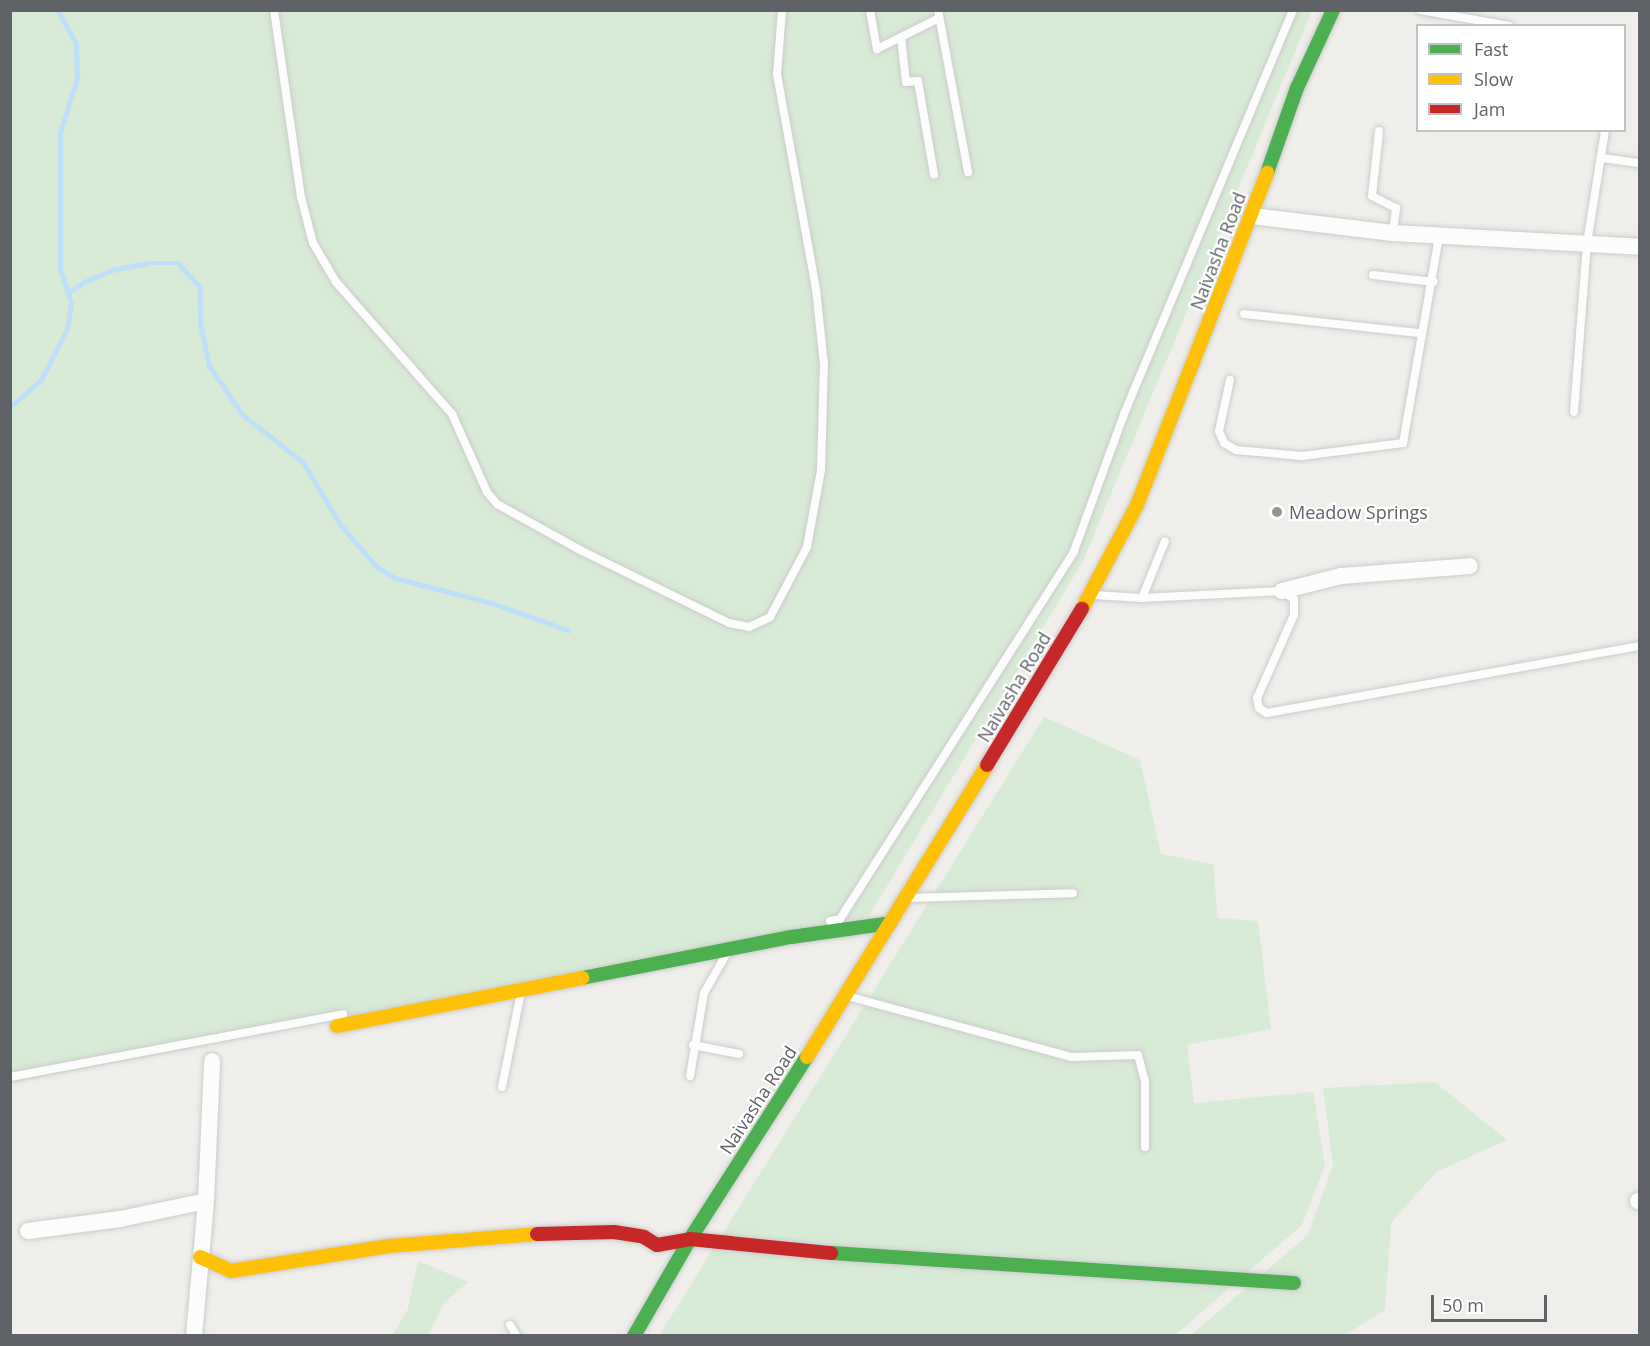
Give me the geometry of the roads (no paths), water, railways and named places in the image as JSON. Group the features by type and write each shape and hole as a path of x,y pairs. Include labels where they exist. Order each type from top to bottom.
{"street":[{"name":"Naivasha Road","path":"639,1334 690,1239 846,996 1090,595 1137,506 1252,216 1297,88 1333,10"},
{"path":"1252,216 1439,237 1640,247"},
{"path":"1282,591 1341,576 1470,566"},
{"path":"337,1026 522,988 890,923"},
{"path":"194,1335 206,1201 212,1061"},
{"path":"28,1231 120,1220 206,1201"},
{"path":"200,1257 231,1271 389,1246 561,1231 614,1232 644,1237 657,1245 690,1239 783,1250 1294,1283"}],"lane":[{"path":"274,10 301,197 313,243 336,282 452,414 487,492 497,504 580,550 729,623 749,627 770,617 807,547 821,470 824,365 816,289 777,75 782,10"},
{"path":"870,10 877,49 938,14 968,172"},
{"path":"10,1077 840,919 1074,551 1124,414 1293,10"},
{"path":"1420,10 1498,24"},
{"path":"901,37 906,82 918,81 934,175"},
{"path":"1379,131 1372,196 1396,208 1393,233"},
{"path":"1574,412 1587,243 1603,158 1605,132"},
{"path":"1603,158 1640,163"},
{"path":"1230,380 1219,431 1224,443 1236,450 1302,456 1403,443 1419,333 1434,282 1439,237"},
{"path":"1373,275 1434,282"},
{"path":"1244,314 1419,333"},
{"path":"1142,598 1165,541"},
{"path":"1090,595 1142,598 1282,591 1294,599 1294,615 1257,698 1259,708 1267,713 1640,646"},
{"path":"906,898 1073,893"},
{"path":"690,1076 693,1045 704,993 728,950"},
{"path":"502,1087 522,988"},
{"path":"846,996 1072,1057 1138,1055 1145,1081 1145,1147"},
{"path":"693,1045 739,1054"},
{"path":"510,1326 517,1335"}],"waterway":[{"path":"10,407 41,380 67,329 71,303 60,270 60,133 77,78 76,44 57,10"},
{"path":"68,293 84,282 112,270 147,263 178,263 200,287 201,326 209,365 242,414 304,463 341,525 377,567 395,578 492,603 568,630"}],"place":[{"name":"Meadow Springs","path":"1277,512"}]}
